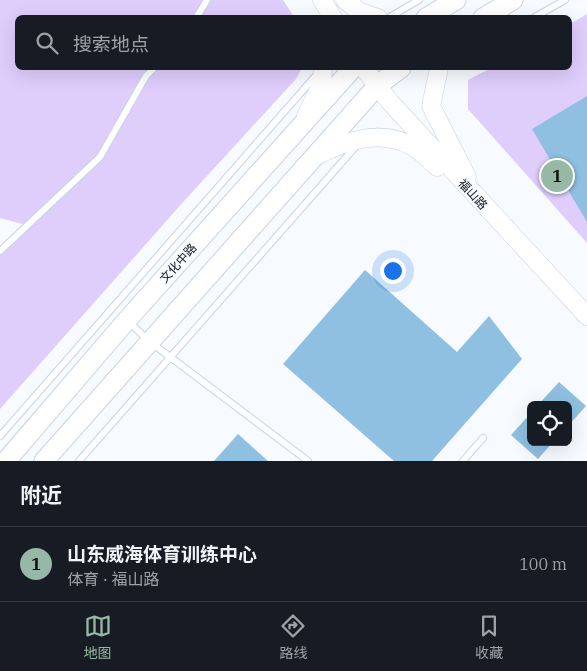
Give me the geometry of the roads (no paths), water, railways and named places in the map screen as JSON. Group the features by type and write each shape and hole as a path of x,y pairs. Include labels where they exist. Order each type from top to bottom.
{"main road":[{"path":"312,0 318,15"},
{"path":"322,0 331,15"},
{"path":"345,0 360,12 369,15"},
{"path":"488,15 513,0"},
{"path":"423,15 455,1"},
{"path":"431,15 455,1"},
{"path":"303,122 322,82 323,70"},
{"name":"文化中路","path":"6,461 127,320 351,70"},
{"name":"福山路","path":"366,70 390,102 587,316"},
{"path":"44,461 149,340 318,155 378,85 398,70"},
{"path":"440,70 431,106 477,198"},
{"path":"318,155 347,141 381,137 410,145 477,198"}],"lane":[{"path":"198,15 207,0"},
{"path":"393,15 419,0"},
{"path":"538,15 565,0"},
{"path":"0,250 100,157 146,76 152,70"},
{"path":"1,435 321,70"},
{"path":"79,461 363,139"},
{"path":"127,320 149,340 308,461"},
{"path":"463,461 483,438"}],"place":[{"name":"山东威海体育训练中心","path":"557,176"}]}
